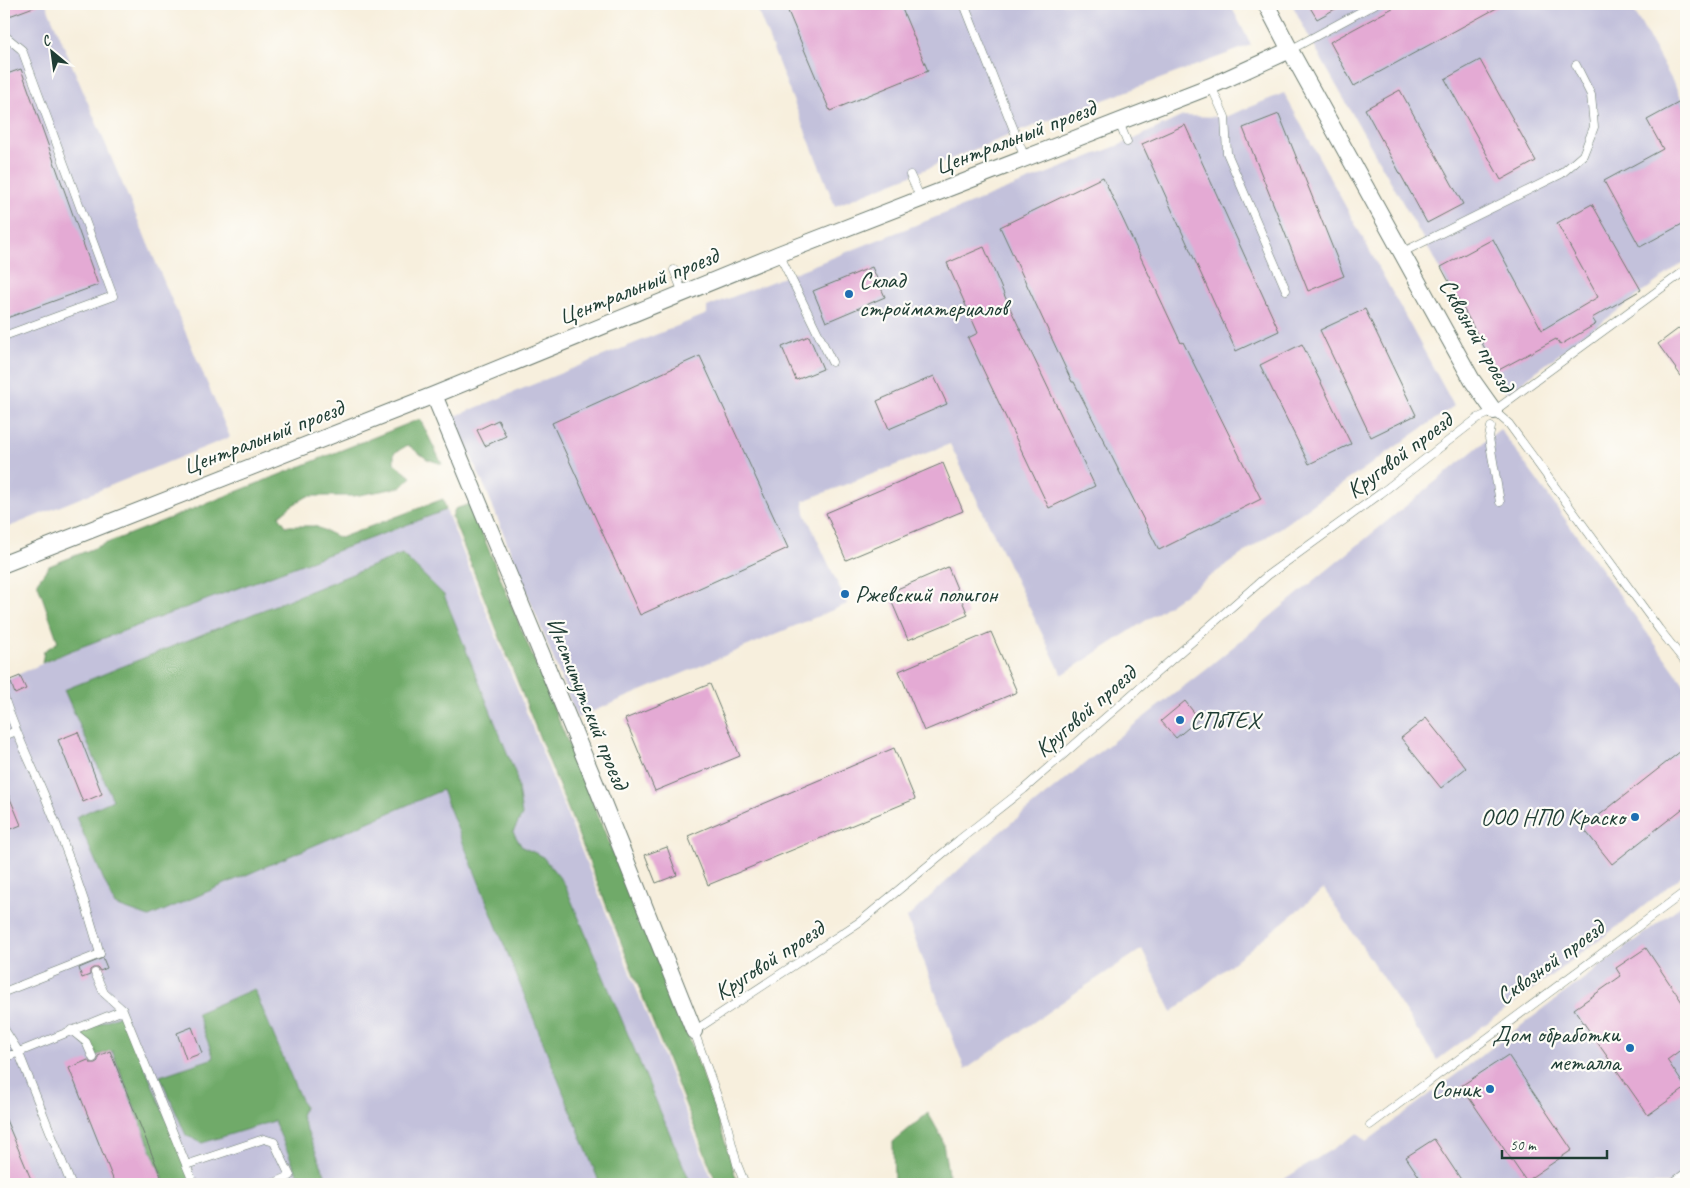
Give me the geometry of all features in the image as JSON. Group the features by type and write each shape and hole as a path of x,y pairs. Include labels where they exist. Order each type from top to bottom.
{"street":[{"name":"Сквозной проезд","path":"1266,4 1403,252 1492,419"},
{"name":"Центральный проезд","path":"4,564 434,395 779,254 1211,86 1290,50"},
{"name":"Институтский проезд","path":"434,395 599,784 694,1031"}],"lane":[{"path":"964,4 1025,158"},
{"path":"1290,50 1375,4"},
{"path":"4,35 22,50 112,296 4,336"},
{"path":"1403,252 1561,174 1583,155 1594,127 1591,95 1576,65"},
{"path":"1211,86 1225,117 1227,153 1286,290"},
{"path":"1119,122 1127,142"},
{"path":"910,175 921,199"},
{"path":"779,254 832,362"},
{"path":"674,270 683,293"},
{"name":"Круговой проезд","path":"694,1031 861,921 959,840 1024,790 1268,575 1380,494 1478,418 1492,419 1686,270"},
{"path":"1492,419 1489,438 1500,502"},
{"name":"Сквозной проезд","path":"1492,419 1509,424 1686,663"},
{"path":"4,697 16,731 46,798 79,881 100,954 4,992"},
{"path":"4,736 16,731"},
{"name":"Сквозной проезд","path":"1370,1125 1686,891"},
{"path":"95,973 104,993 123,1010 194,1184"},
{"path":"4,1058 123,1010"},
{"path":"4,1029 18,1051 71,1184"},
{"path":"70,1030 86,1042 93,1058"},
{"path":"694,1031 726,1121 737,1164 745,1184"},
{"path":"186,1165 264,1139 274,1142 290,1176 272,1184"},
{"path":"1670,1184 1686,1173"}],"shaded area":[{"path":"4,4 46,4 230,437 4,529"},
{"path":"755,4 1230,4 1251,45 1015,133 835,206"},
{"path":"1292,4 1630,4 1686,106 1686,260 1507,393 1500,384 1425,242"},
{"path":"1284,93 1454,406 1162,610 1062,675 950,444 803,501 805,513 847,604 577,718 487,492 453,417 707,314 707,307 1127,142 1183,116 1225,117"},
{"path":"1500,429 1686,687 1686,872 1629,918 1437,1060 1324,889 1172,1012 1142,949 965,1070 907,918 994,837 1201,673"},
{"path":"446,510 714,1184 4,1184 4,681 70,651"},
{"path":"1686,902 1686,1184 1276,1184 1358,1133 1366,1142"}],"green space":[{"path":"420,419 442,464 427,459 408,445 394,453 394,463 411,477 402,487 354,496 308,496 279,516 286,526 315,526 340,538 443,499 446,510 42,663 44,651 58,642 37,582 49,566"},
{"path":"470,504 689,1037 718,1119 738,1184 717,1184 452,517 455,509"},
{"path":"402,554 444,595 516,775 522,815 513,832 522,847 542,856 564,883 691,1184 600,1184 442,790 149,917 115,905 76,817 113,800 64,690"},
{"path":"254,989 304,1107 301,1116 329,1184 302,1184 274,1121 202,1143 186,1135 160,1076 214,1058 197,1013"},
{"path":"123,1014 193,1184 165,1184 112,1051 95,1056 75,1033"},
{"path":"928,1113 942,1138 950,1184 894,1184 893,1142"}],"building":[{"path":"4,4 39,4 39,5 4,18"},
{"path":"785,4 900,4 928,71 830,111"},
{"path":"1308,4 1344,4 1317,19"},
{"path":"1400,4 1504,4 1354,86 1330,42"},
{"path":"1480,60 1536,161 1501,180 1445,79"},
{"path":"21,69 98,285 4,319 4,75"},
{"path":"1400,90 1463,204 1427,223 1365,109"},
{"path":"1680,102 1686,113 1686,222 1640,247 1604,181 1663,149 1647,120"},
{"path":"1279,114 1344,276 1308,291 1243,128"},
{"path":"1185,125 1279,331 1236,351 1142,144"},
{"path":"1103,177 1181,343 1183,342 1261,499 1159,550 1074,382 1072,382 1000,227"},
{"path":"1592,204 1641,290 1592,318 1596,324 1560,345 1556,339 1497,371 1441,267 1493,239 1542,330 1598,297 1557,223"},
{"path":"984,247 1009,306 1095,486 1049,508 968,338 978,333 947,263"},
{"name":"Склад стройматериалов","path":"872,267 885,297 826,322 813,291"},
{"path":"1365,309 1416,415 1371,437 1320,330"},
{"path":"1686,323 1686,383 1658,344"},
{"path":"809,336 823,369 796,380 782,347"},
{"path":"1302,344 1351,444 1309,464 1260,365"},
{"path":"700,356 788,548 640,615 552,423"},
{"path":"934,376 947,404 889,429 877,401"},
{"path":"498,420 506,436 485,446 477,430"},
{"path":"943,463 963,511 846,560 826,513"},
{"path":"948,567 968,615 908,640 888,593"},
{"path":"991,632 1017,692 924,731 899,671"},
{"path":"20,676 26,689 15,694 10,680"},
{"path":"710,684 740,756 655,791 625,719"},
{"name":"СПбТЕХ","path":"1185,701 1199,719 1176,738 1161,721"},
{"path":"1426,718 1466,768 1441,788 1401,738"},
{"path":"78,732 102,794 83,802 58,740"},
{"path":"894,748 915,799 708,885 688,836"},
{"name":"ООО НПО Краско","path":"1681,751 1686,758 1686,806 1612,864 1583,828"},
{"path":"4,784 21,825 4,832"},
{"path":"667,847 677,875 656,883 645,855"},
{"path":"1646,948 1686,1008 1686,1046 1667,1060 1686,1088 1648,1115 1574,1009 1621,976 1616,968"},
{"path":"103,958 107,968 100,971 98,968 93,968 90,970 90,975 82,978 79,968"},
{"path":"192,1027 202,1053 186,1059 177,1033"},
{"path":"110,1051 164,1184 115,1184 69,1068 88,1060 90,1063 95,1063 98,1061 98,1056"},
{"path":"1508,1055 1572,1150 1526,1181 1461,1086"},
{"path":"4,1115 33,1184 4,1184"},
{"path":"1434,1139 1464,1184 1424,1184 1406,1157"}],"place":[{"name":"Склад стройматериалов","path":"849,294"},
{"name":"Ржевский полигон","path":"845,594"},
{"name":"СПбТЕХ","path":"1180,720"},
{"name":"ООО НПО Краско","path":"1635,817"},
{"name":"Дом обработки металла","path":"1630,1048"},
{"name":"Соник","path":"1490,1089"}]}
